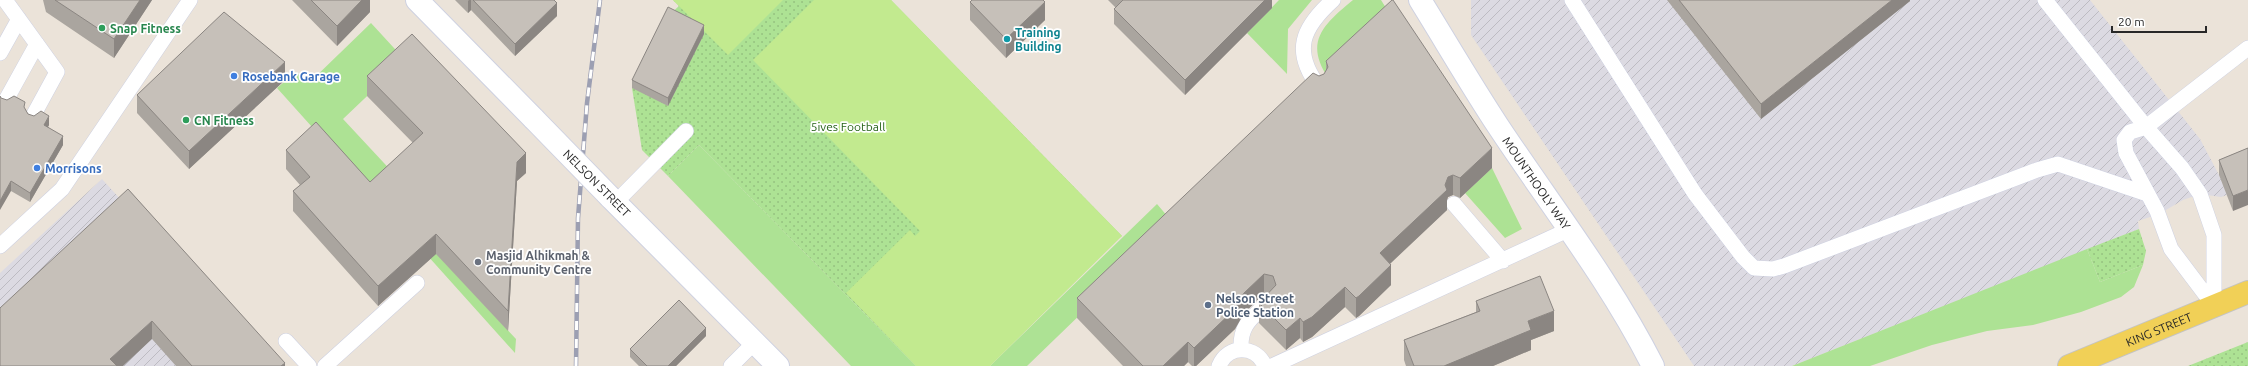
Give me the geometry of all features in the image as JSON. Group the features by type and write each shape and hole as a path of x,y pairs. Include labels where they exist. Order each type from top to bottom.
{"main road":[{"name":"KING STREET","path":"2069,366 2248,292"}],"street":[{"name":"NELSON STREET","path":"416,0 778,366"},
{"name":"MOUNTHOOLY WAY","path":"1420,0 1498,126 1570,229 1636,331 1653,366"}],"lane":[{"path":"5,0 57,72 33,116"},
{"path":"0,246 62,189 190,0"},
{"path":"1319,87 1308,73 1304,59 1303,45 1306,33 1316,16 1333,0"},
{"path":"1572,0 1695,194 1742,257 1754,268 1773,269 1784,266 2030,172 2058,164 2147,194"},
{"path":"2045,0 2146,127 2182,168 2200,194 2214,234 2214,306"},
{"path":"0,53 19,19"},
{"path":"6,100 37,44"},
{"path":"2214,306 2171,249 2159,214 2126,153 2124,140 2130,132 2146,127 2248,48"},
{"path":"613,199 686,131"},
{"path":"1454,204 1503,261"},
{"path":"1272,366 1570,229"},
{"path":"325,366 417,282"},
{"path":"1241,349 1240,336 1245,325 1267,304"},
{"path":"286,341 309,366"},
{"path":"731,366 755,342"},
{"path":"1219,366 1226,355 1241,349 1256,353 1265,366"}],"shaded area":[{"path":"1471,0 2090,0 2200,139 2219,175 2227,195 2221,197 2200,194 2183,200 2159,214 2138,221 2139,229 1792,366 1694,366 1471,35"},
{"path":"102,179 271,366 0,366 0,273"}],"green space":[{"name":"5ives Football","path":"673,0 891,0 1122,236 916,366 699,145 668,176 642,150 632,88 668,16 679,6"},
{"path":"673,0 783,0 728,55"},
{"name":"5ives Football","path":"814,0 891,0 1122,236 990,366 916,366 846,293 910,230 915,236 920,231 753,60"},
{"path":"1279,0 1312,0 1288,29 1287,74 1247,33"},
{"path":"1353,0 1381,0 1393,19 1329,79 1321,66 1318,54 1320,35 1333,17"},
{"path":"371,23 405,60 343,119 397,177 380,193 516,339 515,353 277,88 296,72 309,83"},
{"path":"699,145 916,366 851,366 668,176"},
{"path":"1492,168 1522,229 1505,238 1465,193"},
{"path":"1157,204 1174,224 1027,366 990,366"},
{"path":"2139,229 2146,251 2143,265 2100,282 2087,249"},
{"path":"2087,249 2100,282 2143,265 2134,287 2121,297 2081,312 2033,325 1987,331 1932,345 1870,366 1792,366"},
{"path":"2248,342 2248,366 2188,366"}],"building":[{"path":"55,0 140,0 114,39"},
{"path":"311,0 362,0 337,26"},
{"path":"473,0 554,0 557,3 515,44"},
{"path":"972,0 1043,0 1045,2 1006,39 970,2"},
{"path":"1123,0 1265,0 1185,80 1114,9"},
{"path":"1392,0 1492,148 1460,178 1453,175 1448,177 1445,185 1447,190 1380,253 1391,265 1356,298 1345,287 1312,317 1303,322 1300,318 1286,330 1259,303 1276,285 1273,276 1264,274 1244,293 1235,309 1194,348 1188,342 1163,366 1143,366 1077,298 1313,73 1319,76 1324,74 1328,67 1326,61"},
{"path":"1679,0 1892,0 1761,104"},
{"path":"668,7 704,25 668,98 632,80"},
{"path":"224,12 285,62 189,151 137,95"},
{"path":"412,34 526,153 517,162 508,311 436,234 378,286 293,191 310,177 286,150 316,122 370,182 423,133 367,76"},
{"path":"0,96 1,98 7,100 14,96 25,102 24,107 28,114 34,116 41,111 49,116 44,125 63,136 30,193 11,181 0,201"},
{"path":"2248,148 2248,190 2233,196 2219,160"},
{"path":"128,189 285,363 281,366 192,366 152,321 110,359 117,366 0,366 0,308"},
{"path":"1540,276 1554,311 1528,321 1531,330 1444,366 1414,366 1404,340 1480,311 1476,301"},
{"path":"679,300 706,328 668,366 647,366 630,349"}],"railway":[{"path":"576,366 578,218 587,103 600,0"}],"place":[{"name":"Snap Fitness","path":"102,28"},
{"name":"Training Building","path":"1007,39"},
{"name":"Rosebank Garage","path":"234,76"},
{"name":"CN Fitness","path":"186,120"},
{"name":"Morrisons","path":"37,168"},
{"name":"Masjid Alhikmah & Community Centre","path":"478,262"},
{"name":"Nelson Street Police Station","path":"1208,305"}]}
